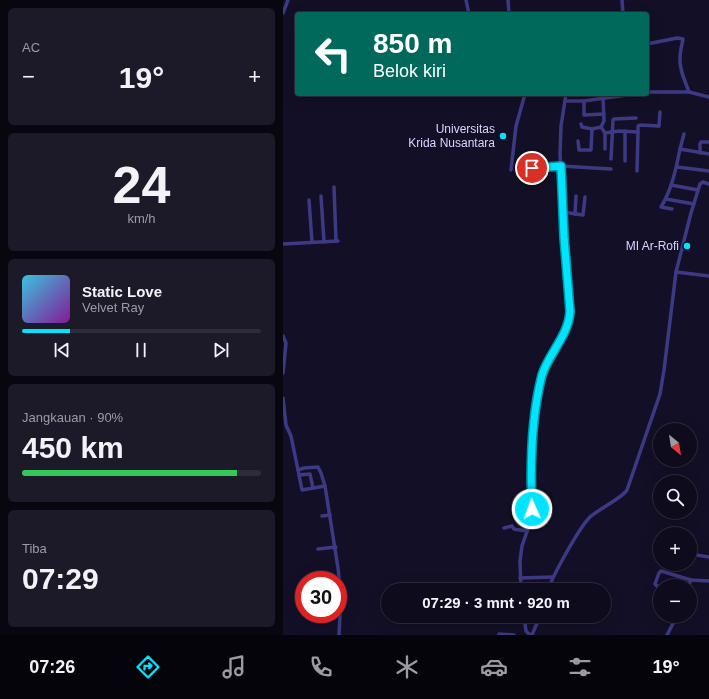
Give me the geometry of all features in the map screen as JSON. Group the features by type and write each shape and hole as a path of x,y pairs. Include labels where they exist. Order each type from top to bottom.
{"street":[{"path":"283,13 288,0"},
{"path":"466,0 469,12"},
{"path":"507,0 509,12"},
{"path":"622,0 623,12"},
{"path":"649,44 677,38 683,39 680,63 689,92"},
{"path":"649,92 694,92 709,97"},
{"path":"511,170 516,126 524,96"},
{"path":"520,583 520,560 522,546 532,516 533,434 543,375 570,318 560,138 566,96"},
{"path":"599,96 604,114 604,121 601,127"},
{"path":"565,101 583,101 621,96"},
{"path":"583,101 584,115 604,114"},
{"path":"637,171 639,126 659,126 660,112"},
{"path":"611,159 614,119 636,118"},
{"path":"581,124 582,128 591,129 601,127"},
{"path":"601,127 605,133 605,149"},
{"path":"578,141 579,150 591,150 591,129"},
{"path":"605,133 625,131 639,132"},
{"path":"625,131 625,161"},
{"path":"672,209 661,207 666,199 677,167 684,134"},
{"path":"700,153 701,142 709,142"},
{"path":"681,148 709,154"},
{"path":"532,160 533,168 561,166 611,169"},
{"path":"677,167 709,171"},
{"path":"551,583 589,518 627,490 660,394 675,272 698,190 701,183 709,184"},
{"path":"671,185 698,190"},
{"path":"283,244 337,241 334,187"},
{"path":"321,196 324,242"},
{"path":"575,214 576,196"},
{"path":"563,212 584,215 585,197"},
{"path":"666,199 694,204"},
{"path":"309,200 312,242"},
{"path":"675,272 709,276"},
{"path":"283,336 286,343 283,373"},
{"path":"283,398 286,426 290,432 302,490 325,486"},
{"path":"298,470 318,467 325,486 336,547 341,597 339,635"},
{"path":"299,475 310,474 313,488"},
{"path":"322,516 330,515"},
{"path":"504,528 511,526 514,529 527,531"},
{"path":"318,549 336,547"},
{"path":"697,555 709,557"},
{"path":"657,579 660,572 687,579"},
{"path":"520,578 553,577"},
{"path":"697,580 709,581"},
{"path":"525,623 526,631 531,635 537,623"},
{"path":"667,635 673,623"},
{"path":"499,634 514,635"}],"place":[{"name":"Universitas Krida Nusantara","path":"503,136"},
{"name":"MI Ar-Rofi","path":"687,246"}],"route":[{"path":"532,168 561,166 564,237 570,318 543,375 533,434 532,509"}]}
